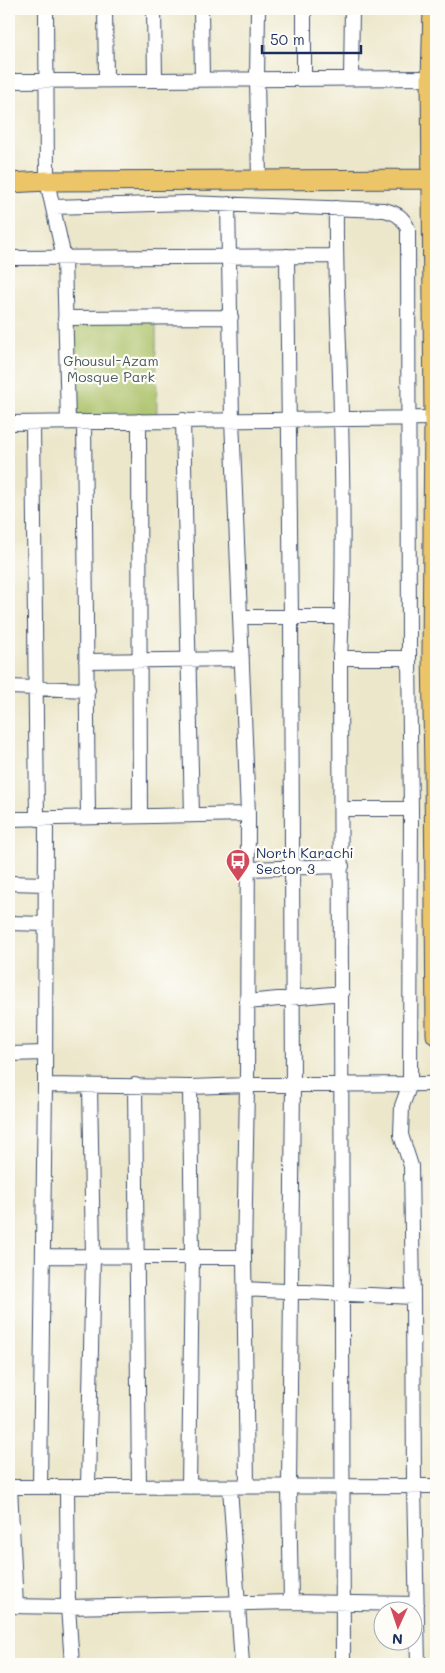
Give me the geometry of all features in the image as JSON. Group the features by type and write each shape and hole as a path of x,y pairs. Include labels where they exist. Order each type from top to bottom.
{"main road":[{"path":"433,9 435,29 431,78 434,178 435,383 432,653 435,789 436,1035"},
{"path":"9,183 47,181 434,178"}],"street":[{"path":"46,9 47,181 64,258 68,422"},
{"path":"105,9 106,80"},
{"path":"154,9 155,79"},
{"path":"201,9 202,78"},
{"path":"258,9 259,180"},
{"path":"304,9 304,78"},
{"path":"351,77 352,9"},
{"path":"9,81 202,78 431,78"},
{"path":"52,207 187,203 384,210 395,212 404,220 408,228 411,809 410,1084 402,1106 401,1135 411,1166 417,1600"},
{"path":"228,204 232,419 248,814 244,1257 247,1486"},
{"path":"336,208 341,418 342,618 340,658 343,1664"},
{"path":"287,256 292,617 294,1085 289,1487 292,1602"},
{"path":"9,258 336,256"},
{"path":"65,318 231,317"},
{"path":"9,423 434,418"},
{"path":"183,420 192,815"},
{"path":"139,421 140,816"},
{"path":"84,422 88,818"},
{"path":"33,423 36,688 41,818 46,884 40,1487"},
{"path":"241,616 342,618"},
{"path":"340,658 409,658"},
{"path":"86,661 242,659"},
{"path":"9,687 88,690"},
{"path":"341,809 411,809"},
{"path":"9,819 248,814"},
{"path":"248,869 342,866"},
{"path":"9,883 46,884"},
{"path":"9,923 45,924"},
{"path":"247,1002 293,996 342,993"},
{"path":"9,1054 45,1053"},
{"path":"45,1085 190,1087 436,1084"},
{"path":"135,1085 139,1487"},
{"path":"88,1487 93,1256 90,1086"},
{"path":"189,1487 192,1257 190,1087"},
{"path":"43,1256 244,1257"},
{"path":"245,1290 292,1290 413,1297"},
{"path":"372,1603 292,1602 68,1607 12,1606 10,1488 436,1486"},
{"path":"67,1487 68,1607 72,1664"},
{"path":"230,1487 242,1664"},
{"path":"418,1650 418,1664"}],"green space":[{"name":"Ghousul-Azam Mosque Park","path":"156,317 157,421 68,422 65,318"}],"place":[{"name":"North Karachi Sector 3","path":"238,882"}]}
